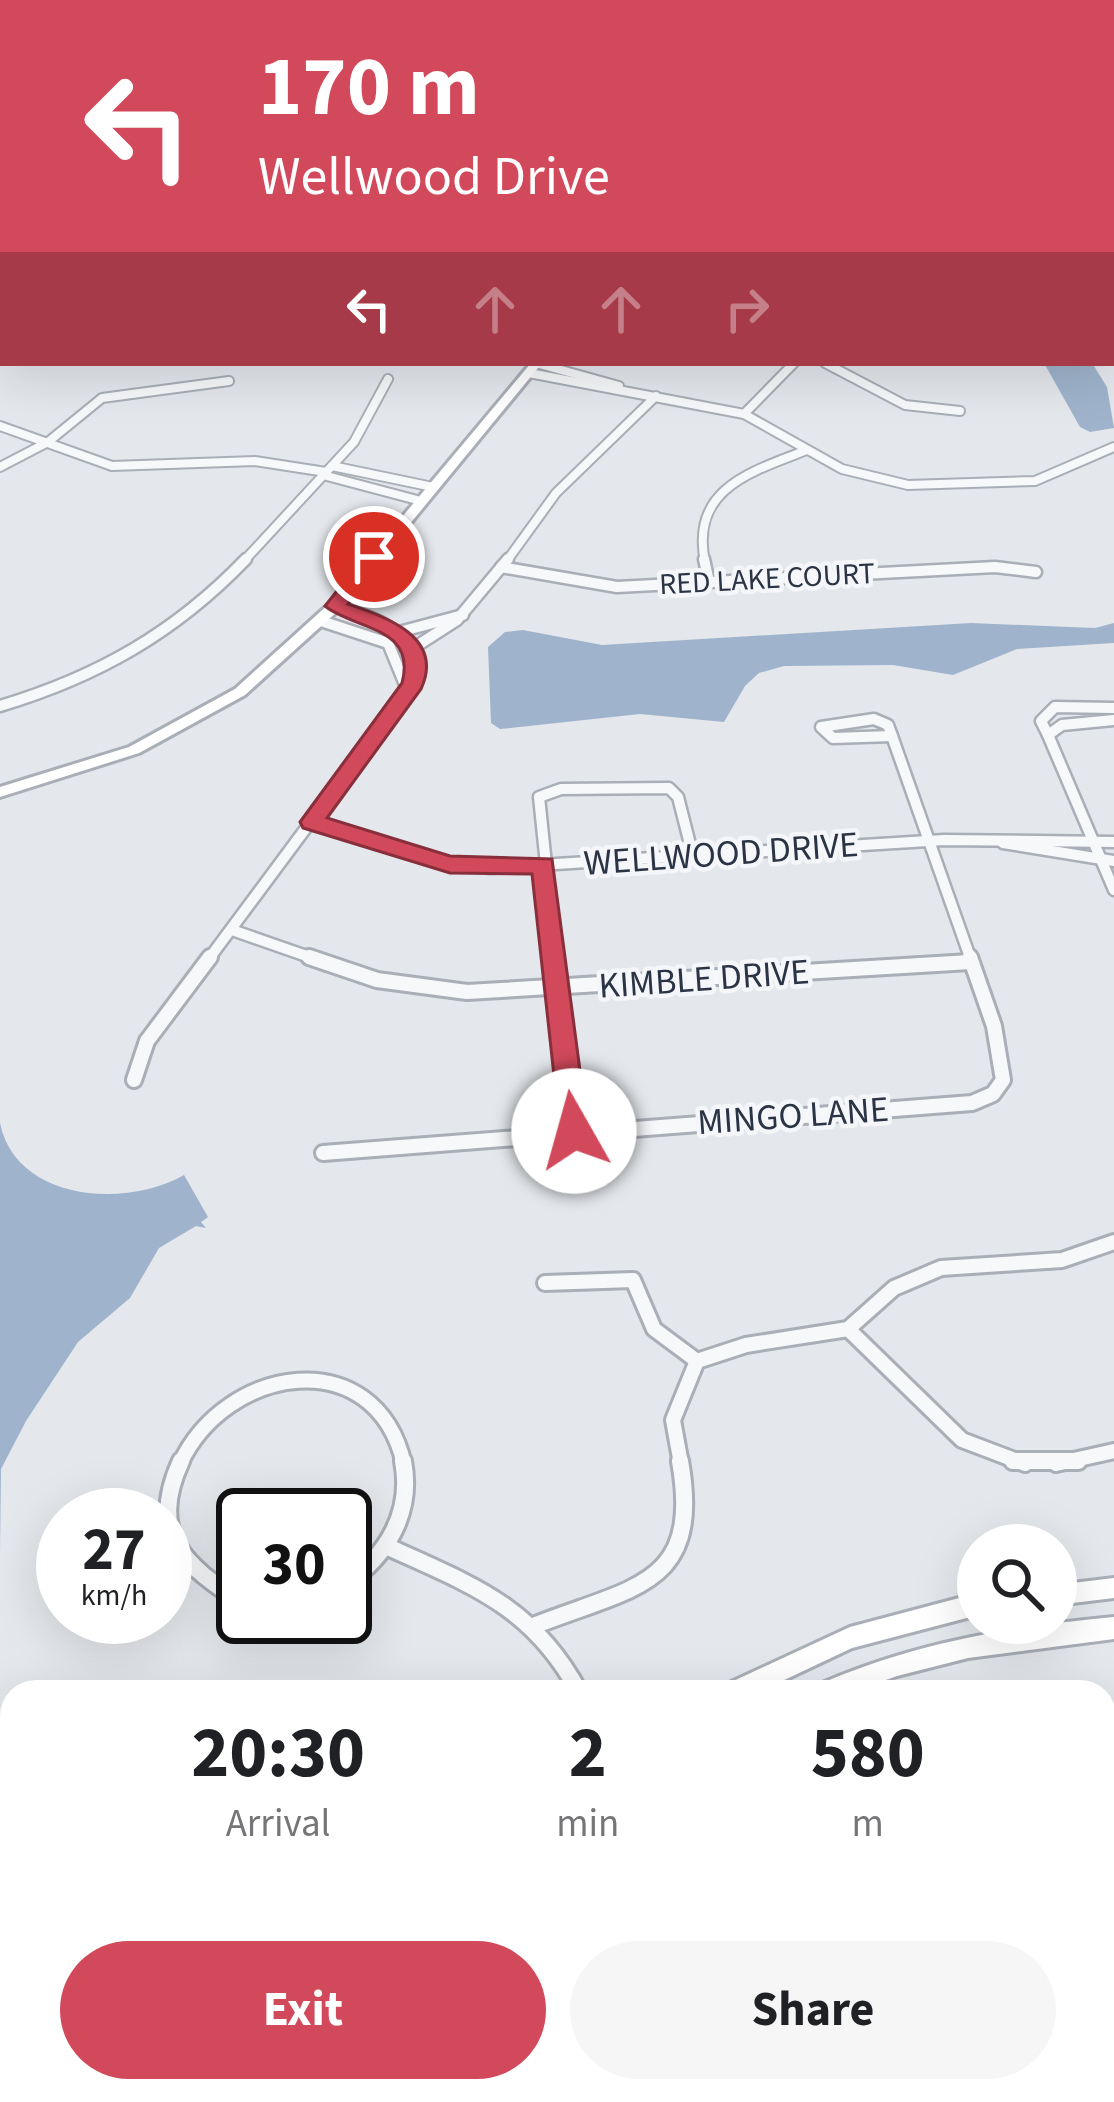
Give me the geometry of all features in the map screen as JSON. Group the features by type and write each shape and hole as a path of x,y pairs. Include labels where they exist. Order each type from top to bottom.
{"street":[{"path":"0,792 106,761 180,728 240,692 335,606 534,366 744,414 858,475 927,487 1035,481 1114,451"},
{"path":"744,414 791,366"},
{"path":"831,366 908,406 960,411"},
{"path":"0,706 93,675 181,624 371,422 388,379"},
{"path":"0,467 44,443 102,398 229,381"},
{"path":"392,648 444,634 556,493 630,430 656,396"},
{"path":"0,426 122,467 255,460 433,488"},
{"path":"709,582 697,533 705,509 736,480 807,450"},
{"path":"327,471 421,501"},
{"name":"RED LAKE COURT","path":"500,567 604,587 995,567 1036,572"},
{"path":"134,1080 147,1041 408,692 416,671 411,646 400,632 371,616 335,606"},
{"path":"400,632 463,615"},
{"path":"321,621 373,634 392,648 408,692"},
{"path":"1114,708 1052,708 1041,721 1092,841 1107,860 1114,890"},
{"path":"879,719 892,736 833,738 821,727 879,719"},
{"path":"1048,736 1062,725 1114,720"},
{"name":"MINGO LANE","path":"323,1153 972,1103 993,1094 1003,1080 999,1046 892,736"},
{"path":"574,1131 539,797 560,789 669,788 678,797 693,856"},
{"name":"WELLWOOD DRIVE","path":"312,822 450,865 543,866 928,841 1114,842"},
{"name":"WELLWOOD DRIVE","path":"993,841 1107,860"},
{"name":"KIMBLE DRIVE","path":"232,930 404,986 482,993 970,962"},
{"path":"544,1283 633,1280 645,1323 663,1344 697,1361 746,1345 848,1329 915,1276 941,1268 1063,1260 1114,1242"},
{"path":"848,1329 957,1440 990,1460 1021,1465 1114,1451"},
{"path":"536,1624 644,1582 680,1550 689,1511 673,1420 697,1361"},
{"path":"216,1588 199,1579 183,1560 168,1521 176,1462 190,1435 238,1395 298,1380 328,1383 378,1412 404,1460 406,1489 386,1546 372,1560"},
{"path":"386,1546 508,1604 536,1624 557,1648 573,1680"},
{"path":"1077,1592 1114,1588"},
{"path":"761,1680 850,1638 957,1610"},
{"path":"857,1680 899,1663 970,1646 1114,1628"}],"water":[{"path":"1046,366 1094,366 1107,387 1114,428 1090,432 1080,427"},
{"path":"971,623 1095,628 1114,623 1114,643 1017,649 953,675 893,665 784,666 759,673 745,686 724,722 640,714 500,729 491,723 488,647 505,632 523,630 602,645"},
{"path":"0,1123 10,1148 26,1168 48,1182 102,1194 159,1186 184,1175 208,1217 201,1222 206,1228 196,1226 159,1248 130,1298 78,1342 26,1421 1,1469 0,1553"}],"route":[{"path":"374,557 335,606 371,616 408,641 416,660 413,684 312,822 450,865 543,866 574,1131"}]}
